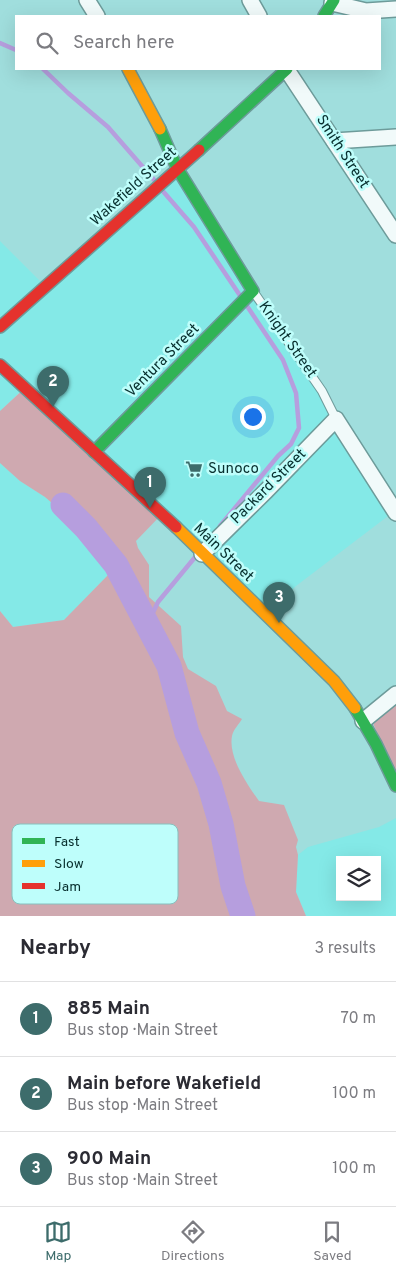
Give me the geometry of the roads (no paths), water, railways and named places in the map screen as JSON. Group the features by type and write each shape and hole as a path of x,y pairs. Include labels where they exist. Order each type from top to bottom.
{"street":[{"path":"86,0 96,15"},
{"path":"250,0 258,15"},
{"path":"325,15 333,1 366,11 396,9"},
{"name":"Knight Street","path":"129,70 163,136 177,168 254,292"},
{"name":"Wakefield Street","path":"0,327 177,168 214,138 286,70"},
{"name":"Smith Street","path":"288,70 396,235"},
{"path":"334,141 396,137"},
{"name":"Ventura Street","path":"94,452 254,292"},
{"name":"Main Street","path":"0,365 199,551 334,681 368,727 396,786"},
{"name":"Knight Street","path":"336,419 396,513"},
{"name":"Packard Street","path":"199,551 266,491 336,419"},
{"path":"363,721 396,694"}],"lane":[{"name":"Knight Street","path":"254,292 322,390 336,419"}],"waterway":[{"path":"0,43 15,50"},
{"path":"44,70 108,127 155,181"},
{"path":"161,189 194,227 241,297"},
{"path":"220,526 278,456 291,444 299,428 296,393 283,360 247,306"},
{"path":"63,505 86,528 116,565 169,666 187,733 209,783 221,824 233,886 243,916"},
{"path":"147,625 158,602 196,556"}],"place":[{"name":"Main before Wakefield","path":"53,407"},
{"name":"Sunoco","path":"194,469"},
{"name":"885 Main","path":"150,508"},
{"name":"900 Main","path":"279,623"}]}
